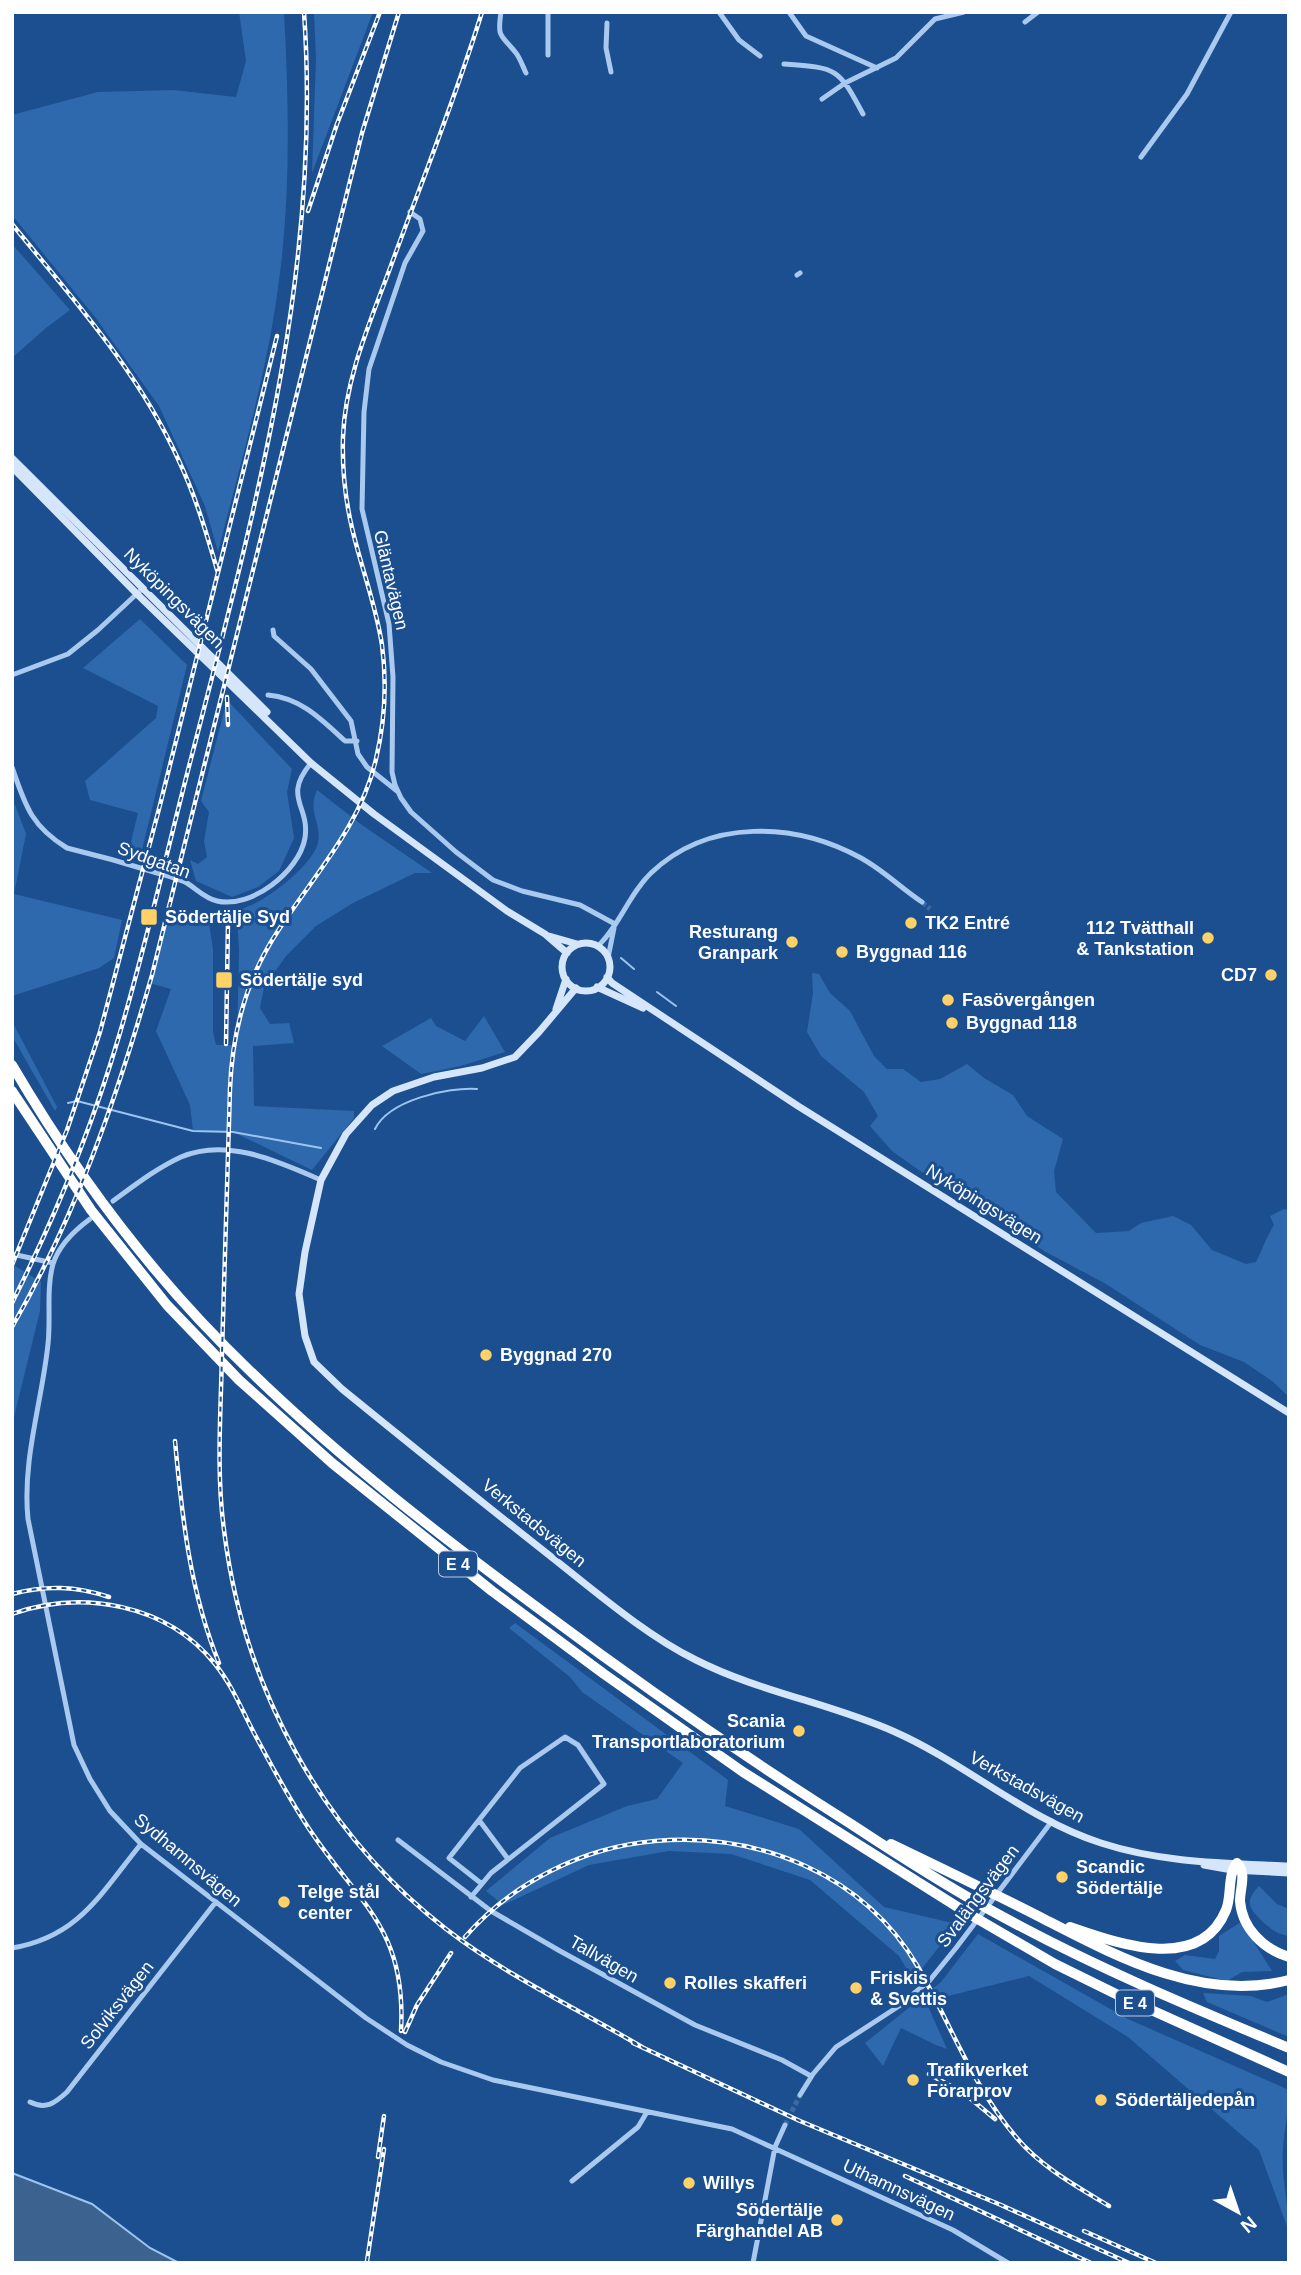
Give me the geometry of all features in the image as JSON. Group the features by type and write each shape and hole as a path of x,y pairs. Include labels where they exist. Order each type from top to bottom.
{"highway":[{"name":"E 4","path":"12,1065 46,1121 118,1225 177,1295 247,1369 341,1453 501,1581 760,1767 972,1899 1130,1981 1289,2048"},
{"name":"E 4","path":"12,1091 91,1210 167,1305 239,1380 332,1463 492,1591 743,1772 964,1912 1055,1964 1286,2071"},
{"path":"856,1828 1111,1952 1182,1979 1250,1987 1289,1980"},
{"path":"1039,1917 1132,1946 1173,1949 1192,1944 1218,1925 1226,1911 1237,1868"},
{"path":"1237,1868 1244,1919 1259,1941 1289,1957"}],"main road":[{"name":"Nyköpingsvägen","path":"12,458 139,591"},
{"name":"Nyköpingsvägen","path":"12,467 311,763 348,795 507,911 545,934 566,953"},
{"name":"Nyköpingsvägen","path":"545,934 577,944"},
{"path":"577,944 598,946 608,958 610,966 607,977 597,987 584,990 576,988 566,979 562,963 566,953 577,944"},
{"name":"Nyköpingsvägen","path":"607,977 665,1020 810,1113 1289,1413"},
{"name":"Verkstadsvägen","path":"554,1013 566,979"},
{"name":"Nyköpingsvägen","path":"597,987 665,1020"},
{"name":"Verkstadsvägen","path":"576,988 515,1056 482,1068 434,1077 393,1091 372,1105 346,1134 321,1180 299,1294 304,1336 314,1362 342,1389 625,1615 694,1659 751,1684 818,1703 895,1732 1052,1821 1099,1843 1215,1868 1289,1866"},
{"name":"Verkstadsvägen","path":"1237,1868 1289,1873"}],"street":[{"path":"501,12 499,31 506,44 516,53 526,74"},
{"path":"548,12 548,55"},
{"path":"719,12 739,40 760,56"},
{"path":"789,12 806,36 877,68"},
{"path":"821,99 845,83 896,58 934,19 964,12"},
{"path":"1025,22 1038,12"},
{"path":"1141,157 1187,94 1231,12"},
{"path":"607,23 606,48 611,72"},
{"path":"784,64 833,70 845,83 863,114"},
{"name":"Gläntavägen","path":"397,791 392,772 394,715 390,637 384,598 364,520 362,479 364,412 369,369 405,263 422,231 420,219 411,212"},
{"path":"12,675 68,654 139,591"},
{"path":"272,630 274,636 310,669 351,721 358,754 367,767 397,791 405,805 420,820 493,880 522,891 580,905 615,925"},
{"path":"268,695 283,696 302,704 345,741 357,741"},
{"name":"Sydgatan","path":"12,767 33,820 67,848 186,883 218,902 239,902 256,896 274,882 293,863 300,850 305,838 297,785 311,763"},
{"path":"598,946 615,925 638,887 668,859 700,842 741,831 777,830 818,839 861,858 922,902"},
{"path":"608,958 615,925"},
{"path":"113,1200 169,1163 204,1151 227,1150 253,1154 321,1180"},
{"path":"12,1254 53,1263 66,1241 90,1219"},
{"name":"Sydhamnsvägen","path":"53,1263 46,1368 31,1446 26,1495 28,1519 74,1745 90,1779 110,1811 141,1844 215,1903 366,2018 407,2045 441,2062 493,2080 732,2129 775,2147"},
{"path":"471,1897 482,1884 491,1873 604,1784 578,1745 565,1737 520,1768 449,1858 482,1884"},
{"path":"479,1820 508,1859"},
{"name":"Svalängsvägen","path":"800,2095 811,2076 836,2047 899,2006 930,1980 1052,1821"},
{"name":"Tallvägen","path":"398,1840 491,1911 695,2025 782,2060 811,2076"},
{"path":"12,1948 34,1944 62,1933 80,1919 141,1844"},
{"name":"Solviksvägen","path":"30,2102 45,2106 54,2104 66,2092 215,1903"},
{"path":"572,2181 638,2127 647,2112"},
{"path":"753,2263 775,2147 785,2125"},
{"name":"Uthamnsvägen","path":"775,2147 953,2230 1008,2263"}],"shaded area":[{"path":"239,12 284,12 288,116 287,185 282,254 267,355 218,552 205,506 159,406 95,317 12,215 12,115 98,92 173,90 236,97 246,61"},
{"path":"314,12 373,12 312,173 316,58"},
{"path":"12,244 70,310 12,358"},
{"path":"140,619 187,665 140,858 128,854 138,813 90,800 85,781 156,718 158,706 83,668"},
{"path":"227,700 292,769 287,792 294,838 279,871 258,887 232,897 196,881 190,860 198,864 207,857 204,841 209,812 201,801"},
{"path":"317,790 432,873 415,873 353,903 316,926 286,956 264,987 260,1008 270,1024 289,1023 294,1043 253,1046 254,1106 354,1111 354,1118 312,1170 233,1132 193,1131 190,1105 156,1031 171,989 149,983 164,914 208,917 213,949 213,1032 216,1045 237,1045 237,918 241,909 262,900 286,882 314,852 319,836 314,811"},
{"path":"12,797 26,834 14,894 122,920 114,958 99,968 12,996"},
{"path":"812,973 819,974 830,993 850,1011 874,1056 887,1069 903,1069 921,1082 940,1079 967,1064 984,1078 1013,1095 1027,1116 1063,1139 1054,1171 1056,1192 1096,1233 1129,1231 1141,1223 1173,1216 1191,1225 1212,1250 1246,1264 1256,1262 1274,1225 1270,1216 1284,1209 1289,1210 1289,1397 1272,1381 1244,1362 1200,1345 1106,1284 1046,1252 941,1186 892,1151 870,1126 878,1116 864,1092 821,1056 807,1032 813,993"},
{"path":"484,1016 505,1052 461,1066 421,1074 382,1046 431,1018 436,1026 465,1041"},
{"path":"12,1021 57,1107 55,1111 12,1036"},
{"path":"12,1264 41,1282 40,1311 12,1425"},
{"path":"515,1623 728,1780 725,1806 799,1829 884,1907 957,1924 913,1980 899,1956 810,1880 731,1854 669,1851 589,1865 503,1905 486,1891 550,1838 627,1806 657,1799 683,1763 582,1692 570,1677 509,1628"},
{"path":"1259,1886 1277,1904 1289,1909 1289,1936 1270,1928 1252,1910 1251,1897"},
{"path":"1241,1922 1272,1971 1242,1972 1227,1981 1183,1970 1175,1961 1185,1955 1215,1959 1219,1951 1219,1936"},
{"path":"978,1934 1128,2019 1289,2090 1283,2160 1289,2232 1259,2150 1128,2037 1029,1976 927,2004 947,2049 901,2028 883,2066 865,2043 941,1982"},
{"path":"1203,1993 1251,1996 1267,2002 1289,1994 1289,2037 1207,2002"},
{"path":"12,2173 92,2204 150,2248 179,2263 12,2263"}],"waterway":[{"path":"621,958 634,969"},
{"path":"657,992 676,1006"},
{"path":"375,1129 393,1110 420,1097 451,1090 477,1089"},
{"path":"68,1103 77,1101 193,1131 233,1132 321,1148"}],"tunnel":[{"path":"922,902 930,909"},
{"path":"785,2125 800,2095"}],"railway":[{"path":"12,1303 72,1172 119,1036 217,660 261,477 279,386 303,201 307,107 304,12"},
{"path":"308,211 337,124 380,12"},
{"path":"12,1327 56,1242 93,1155 152,975 362,133 399,12"},
{"path":"482,12 449,110 366,332 348,394 343,437 344,482 356,543 382,645 385,688 381,730 376,759 358,809 346,832 271,942 253,977 241,1012 231,1069 220,1486 234,1588 249,1645 270,1699 295,1752 326,1801 361,1848 401,1890 469,1946 517,1977 642,2047"},
{"path":"12,224 81,308 145,397 185,475 218,573"},
{"path":"12,1265 67,1130 100,1032 160,805 277,336"},
{"path":"227,697 228,725"},
{"path":"226,1044 228,921"},
{"path":"175,1441 184,1526 194,1582 219,1663"},
{"path":"12,1594 61,1588 109,1597"},
{"path":"12,1614 66,1603 122,1607 173,1627 215,1664 232,1689 297,1810 374,1916 386,1939 396,1964 401,1995 401,2031"},
{"path":"465,1937 504,1900 527,1884 576,1860 628,1845 694,1840 732,1844 769,1852 805,1866 838,1884 869,1907 895,1935 930,1988 987,2097 1016,2137 1048,2167 1109,2206"},
{"path":"405,2032 417,2005 451,1953"},
{"path":"633,2043 800,2121 1001,2205 1129,2263"},
{"path":"929,2074 965,2094 995,2119"},
{"path":"378,2157 384,2116"},
{"path":"367,2261 384,2149"},
{"path":"905,2176 1091,2263"},
{"path":"1084,2231 1156,2263"}],"place":[{"name":"Södertälje Syd","path":"149,917"},
{"name":"TK2 Entré","path":"911,923"},
{"name":"112 Tvätthall & Tankstation","path":"1208,938"},
{"name":"Resturang Granpark","path":"792,942"},
{"name":"Byggnad 116","path":"842,952"},
{"name":"CD7","path":"1271,975"},
{"name":"Södertälje syd","path":"224,980"},
{"name":"Fasövergången","path":"948,1000"},
{"name":"Byggnad 118","path":"952,1023"},
{"name":"Byggnad 270","path":"486,1355"},
{"name":"Scania Transportlaboratorium","path":"799,1731"},
{"name":"Scandic Södertälje","path":"1062,1877"},
{"name":"Telge stål center","path":"284,1902"},
{"name":"Rolles skafferi","path":"670,1983"},
{"name":"Friskis & Svettis","path":"856,1988"},
{"name":"Trafikverket Förarprov","path":"913,2080"},
{"name":"Södertäljedepån","path":"1101,2100"},
{"name":"Willys","path":"689,2183"},
{"name":"Södertälje Färghandel AB","path":"837,2220"}]}
